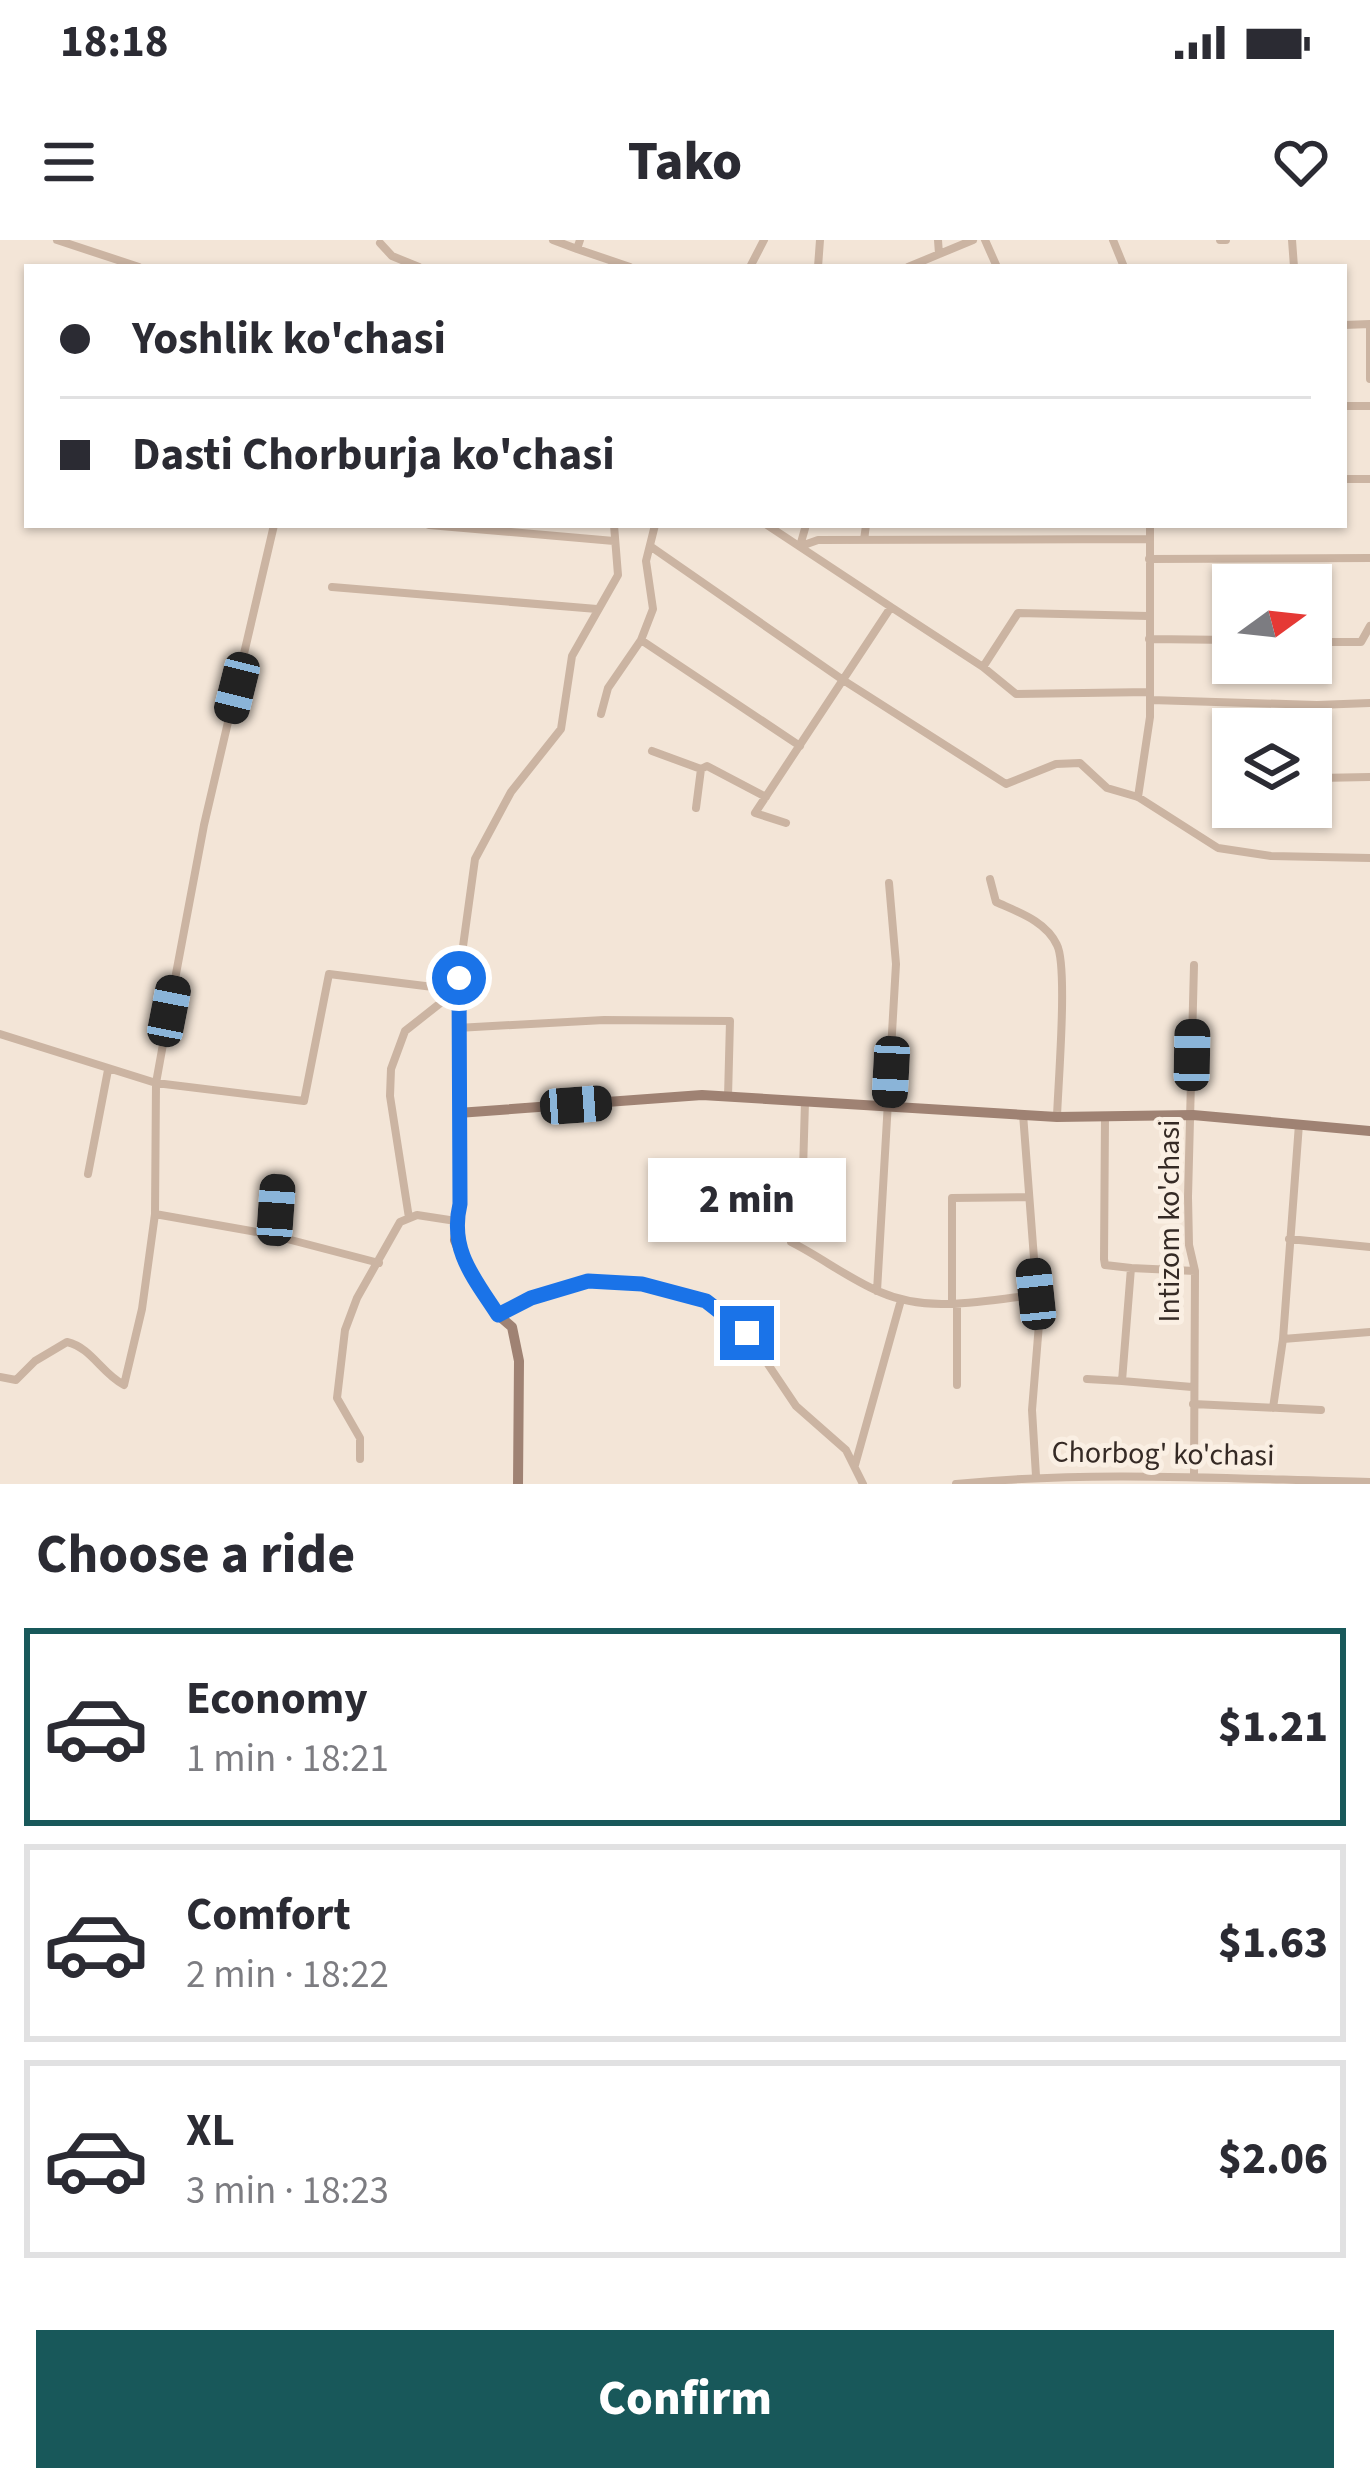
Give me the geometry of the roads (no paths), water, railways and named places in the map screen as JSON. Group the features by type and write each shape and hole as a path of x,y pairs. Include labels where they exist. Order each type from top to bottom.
{"street":[{"path":"57,240 130,264"},
{"path":"554,240 579,244 623,264"},
{"path":"938,240 939,254"},
{"path":"915,264 973,240"},
{"path":"380,243 392,256 412,264"},
{"path":"1370,325 1370,379"},
{"path":"0,1377 16,1380 34,1361 67,1342 84,1346 108,1377 124,1385 142,1310 155,1214 157,1083 204,825 273,528"},
{"path":"464,528 614,541"},
{"path":"518,1484 520,1361 512,1328 467,1269 455,1240 460,1204 457,990 475,859 512,792 561,729 572,656 618,575 614,528"},
{"path":"602,715 608,688 641,640 652,609 646,561 654,528"},
{"path":"772,528 983,667 1016,694 1370,704"},
{"path":"800,546 805,528"},
{"path":"864,540 866,528"},
{"path":"997,528 997,539"},
{"path":"1138,797 1150,696 1150,528"},
{"path":"800,546 818,540 1149,539"},
{"path":"650,546 843,680 1006,784 1056,764 1080,763 1107,788 1138,797 1219,848 1271,856 1370,858"},
{"path":"1149,559 1370,558"},
{"path":"332,587 596,609"},
{"path":"786,823 755,813 891,607"},
{"path":"983,667 1018,613 1148,616"},
{"path":"1332,642 1361,642 1370,626"},
{"path":"1149,639 1212,640"},
{"path":"641,640 800,746"},
{"path":"1317,705 1318,778 1370,778"},
{"path":"652,752 701,769 706,766 766,797"},
{"path":"696,808 701,769"},
{"path":"990,879 996,902 1034,918 1058,945 1057,1117"},
{"path":"877,1292 896,964 889,883"},
{"name":"Intizom ko'chasi","path":"1194,965 1189,1245 1196,1271 1194,1477"},
{"path":"0,1034 157,1083 304,1101 329,974 457,990"},
{"path":"409,1218 390,1096 391,1069 405,1031 457,990"},
{"path":"457,1028 604,1020 730,1021 728,1097"},
{"path":"88,1174 108,1070"},
{"path":"458,1113 702,1096 1057,1117 1193,1115 1370,1131"},
{"path":"805,1102 802,1205 790,1242 877,1292 902,1300 955,1304 1036,1294"},
{"path":"1023,1114 1039,1324 1032,1410 1036,1476"},
{"path":"1105,1118 1105,1265 1196,1271"},
{"path":"1273,1408 1283,1339 1299,1124"},
{"path":"274,1235 279,1182"},
{"path":"957,1385 952,1198 1028,1197"},
{"path":"155,1214 274,1235 379,1262"},
{"path":"360,1459 360,1438 337,1398 345,1330 400,1222 409,1218 456,1221"},
{"path":"1288,1239 1370,1247"},
{"path":"1122,1382 1131,1268"},
{"path":"498,1315 531,1298 588,1281 642,1284 706,1301 747,1333 796,1406 846,1450 863,1484"},
{"path":"854,1466 902,1300"},
{"path":"1283,1339 1370,1332"},
{"path":"1087,1379 1192,1387"},
{"path":"1193,1404 1322,1410"},
{"name":"Сhorbog' ko'chasi","path":"956,1484 1036,1476 1370,1483"}]}
